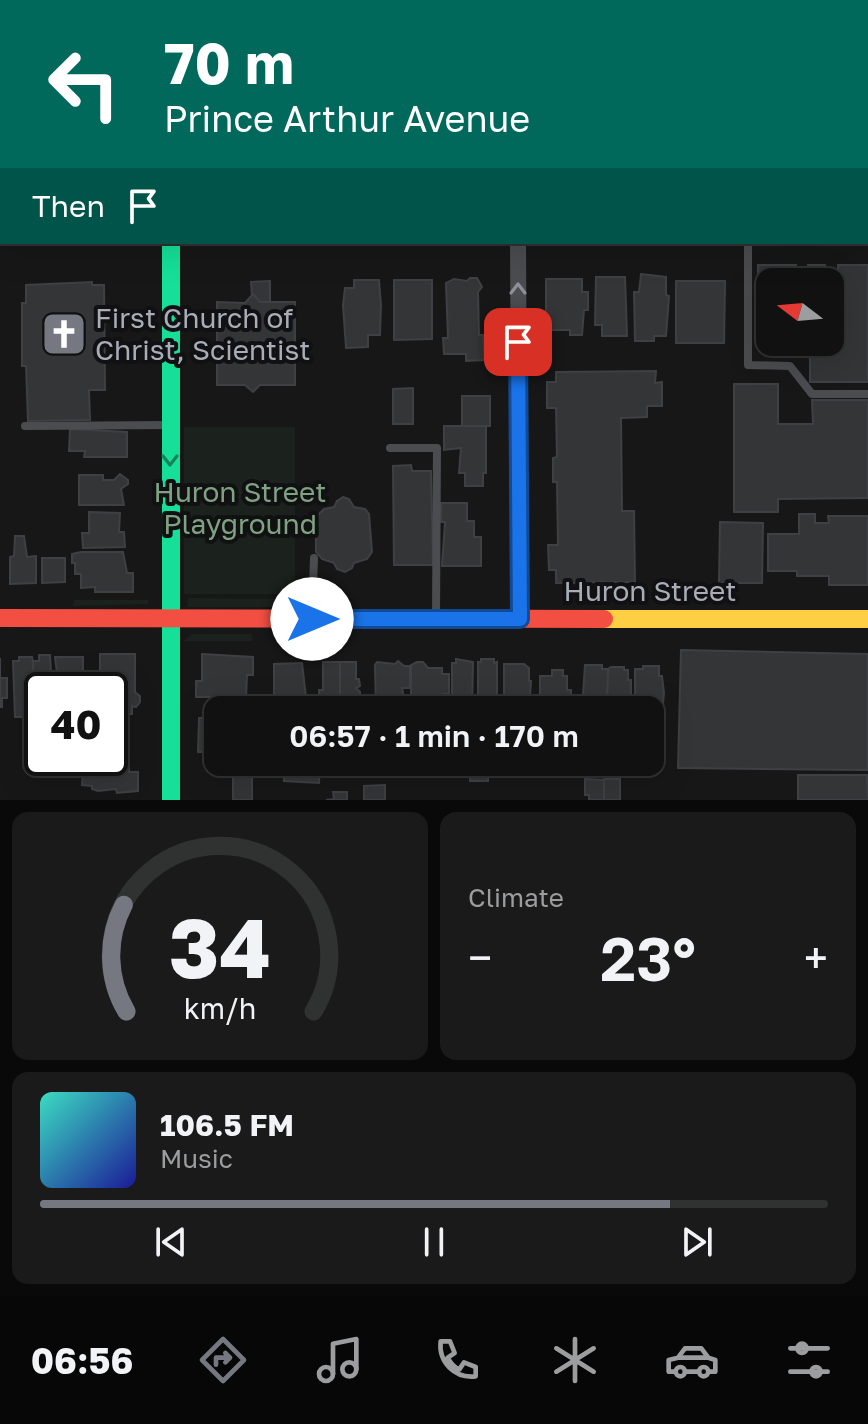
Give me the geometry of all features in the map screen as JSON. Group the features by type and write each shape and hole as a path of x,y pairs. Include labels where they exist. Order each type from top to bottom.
{"street":[{"path":"171,244 171,800"},
{"path":"518,244 520,619"},
{"name":"Huron Street","path":"0,618 868,619"}],"lane":[{"path":"748,244 748,365 790,366 812,394 868,394"},
{"path":"25,426 170,425"},
{"path":"390,448 437,448 436,619"},
{"path":"312,619 314,558"}],"green space":[{"name":"Huron Street Playground","path":"184,427 295,427 295,594 184,594"},
{"path":"188,598 296,599 296,607 187,607"},
{"path":"74,600 148,600 149,604 73,606"},
{"path":"192,634 252,634 252,641 184,641"}],"building":[{"path":"758,265 796,265 796,268 758,268"},
{"path":"808,265 825,265 825,268 808,268"},
{"path":"838,265 868,265 868,382 810,382 810,356 844,356 844,268 838,268"},
{"path":"641,274 666,277 666,295 669,296 666,336 654,336 654,341 635,341 634,292 639,292"},
{"path":"596,277 625,277 627,336 602,336 602,325 595,325"},
{"path":"477,278 482,287 478,292 479,335 483,335 484,360 466,361 466,354 444,354 443,338 448,338 446,283"},
{"path":"546,279 582,279 582,292 588,292 588,310 584,310 582,335 570,335 570,330 551,330 550,319 546,319"},
{"path":"354,280 379,280 380,335 368,335 368,347 346,348 345,288 354,288"},
{"path":"394,280 432,280 432,339 394,340"},
{"path":"270,281 270,303 260,302 252,296 251,282"},
{"path":"676,281 725,281 724,343 676,343"},
{"name":"First Church of Christ, Scientist","path":"92,282 92,285 104,285 105,390 89,390 90,420 28,421 26,366 22,366 22,303 26,303 26,285"},
{"path":"253,294 260,302 295,302 295,385 260,385 253,392 245,385 217,385 217,302 245,303"},
{"path":"656,371 655,383 662,382 662,406 647,406 647,417 621,418 622,511 634,511 635,582 556,583 556,570 549,570 548,545 558,545 557,482 553,482 553,458 557,457 556,408 547,408 547,382 556,382 556,372"},
{"path":"734,384 778,384 778,424 813,424 812,400 868,400 868,498 778,499 778,512 734,512"},
{"path":"413,388 413,424 393,424 393,389"},
{"path":"462,396 490,396 490,426 462,426"},
{"path":"444,426 486,426 483,486 465,486 465,473 459,473 461,448 444,450"},
{"path":"70,429 127,432 127,457 84,457 85,451 69,451"},
{"path":"411,465 412,471 431,471 433,565 394,565 393,466"},
{"path":"120,474 128,480 128,484 121,489 124,505 79,505 79,475 103,475 103,480 114,480"},
{"path":"343,497 369,514 372,552 367,559 354,563 345,572 316,552 316,517 324,509 334,507"},
{"path":"441,503 467,503 467,521 474,521 474,537 481,537 481,566 442,566 445,522 441,522"},
{"path":"89,512 120,513 119,532 124,532 125,547 83,548 82,533 89,533"},
{"path":"799,514 815,514 815,523 829,523 828,516 868,516 868,585 829,585 829,576 797,576 797,571 768,571 768,534 799,534"},
{"path":"720,522 763,523 762,583 719,583"},
{"path":"15,536 24,536 27,557 36,556 36,583 10,584 10,557 14,556"},
{"path":"123,552 127,573 133,573 133,592 95,592 95,587 81,588 81,574 75,574 72,554"},
{"path":"42,558 65,558 65,582 42,583"},
{"path":"681,650 868,654 868,770 678,768"},
{"path":"100,654 135,654 135,692 140,696 140,702 136,707 132,706 132,714 128,714 128,672 100,672"},
{"path":"202,654 253,657 253,675 247,675 246,696 196,697 196,681 202,681"},
{"path":"39,655 50,655 51,672 33,672 33,661 39,661"},
{"path":"19,657 32,657 33,661 33,672 24,672 24,717 15,717 13,661 19,661"},
{"path":"55,657 83,657 83,672 57,672"},
{"path":"456,659 473,662 472,696 452,696 452,663 456,663"},
{"path":"481,659 494,659 494,663 497,662 497,696 478,696 478,662"},
{"path":"398,661 410,666 410,688 402,688 404,696 376,696 375,665 377,662 395,664"},
{"path":"323,662 340,662 340,696 319,696 319,690 323,690"},
{"path":"340,662 356,662 356,679 359,679 360,686 356,688 360,696 340,696"},
{"path":"423,662 428,668 442,668 442,674 449,674 449,694 411,696 411,665"},
{"path":"302,663 306,696 274,696 274,664"},
{"path":"504,664 524,664 529,668 530,696 504,696"},
{"path":"585,665 602,665 602,669 608,669 607,696 583,696"},
{"path":"643,666 659,666 664,696 635,696 635,669 643,669"},
{"path":"624,667 628,670 631,696 607,696 608,669"},
{"path":"552,670 563,670 571,696 540,696 540,676 552,676"},
{"path":"0,678 7,678 7,698 2,698 2,707 0,707"},
{"path":"199,718 204,718 204,752 198,752"},
{"path":"128,762 129,772 138,772 138,791 98,791 92,786 82,785 83,776 128,776"},
{"path":"798,775 867,775 868,800 798,800"},
{"path":"233,776 255,776 252,777 252,800 233,800"},
{"path":"284,776 319,776 319,783 284,781"},
{"path":"470,776 488,776 488,781 470,781"},
{"path":"585,779 604,780 604,800 589,800 589,795 585,795"},
{"path":"604,779 620,779 620,800 604,800"},
{"path":"385,785 385,800 364,800 364,786"},
{"path":"333,792 347,792 347,800 326,800 334,799"}],"traffic: fast":[{"path":"171,244 171,800"}],"traffic: slow":[{"path":"604,619 868,619"}],"traffic: jam":[{"path":"0,618 604,619"}],"place":[{"name":"First Church of Christ, Scientist","path":"64,334"}],"route":[{"path":"312,619 520,619 518,342"}]}
